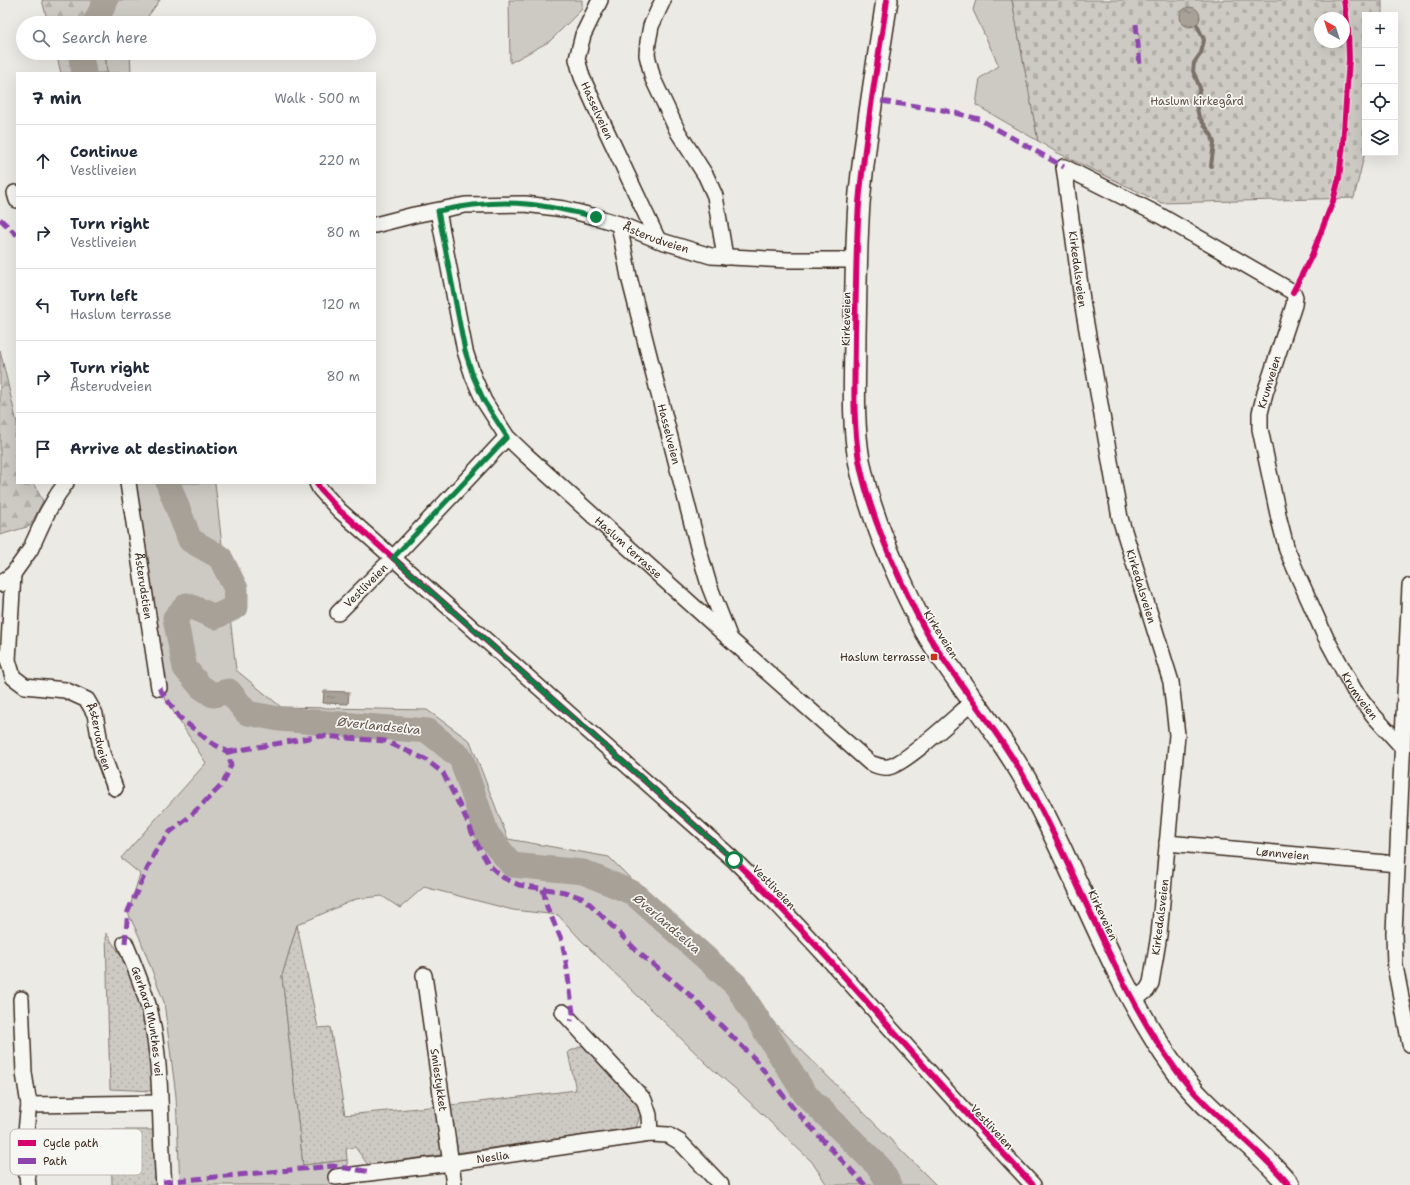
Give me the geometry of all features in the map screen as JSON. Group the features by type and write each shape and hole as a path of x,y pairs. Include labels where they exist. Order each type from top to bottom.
{"main road":[{"name":"Kirkeveien","path":"887,0 859,202 857,260 855,415 859,457 865,486 880,532 912,605 933,643 1001,740 1036,798 1133,1001 1165,1054 1187,1085 1212,1111 1267,1161 1289,1185"}],"street":[{"name":"Hasselveien","path":"600,0 583,35 578,59 582,77 658,240"},
{"path":"663,0 651,26 647,55 653,79 678,132 706,176 715,196 725,257"},
{"name":"Krumveien","path":"1064,166 1159,214 1293,292 1295,297 1294,305 1265,393 1260,414 1260,429 1281,527 1287,550 1299,578 1325,636 1354,690 1374,716 1403,748"},
{"name":"Kirkedalsveien","path":"1064,166 1083,307 1120,518 1171,682 1177,735 1159,935 1151,983 1147,990 1133,1001"},
{"name":"Åsterudveien","path":"376,225 465,205 525,204 564,209 619,224 658,240 711,256 857,260"},
{"name":"Haslum terrasse","path":"438,211 465,351 473,376 484,401 507,437 731,640 870,763 878,767 888,767 897,764 910,756 974,701"},
{"name":"Hasselveien","path":"619,224 629,277 698,547 709,585 731,640"},
{"name":"Vestliveien","path":"338,613 393,558 507,437"},
{"path":"0,584 13,574 30,550 47,513 65,484"},
{"name":"Åsterudstien","path":"128,484 159,688"},
{"name":"Vestliveien","path":"318,484 320,489 339,510 734,860 772,898 961,1108 1033,1185"},
{"name":"Åsterudveien","path":"13,574 8,660 13,677 25,686 65,690 87,700 96,714 102,753 115,788"},
{"path":"1410,586 1394,933 1396,966 1410,1044"},
{"name":"Lønnveien","path":"1167,843 1397,864"},
{"name":"Gerhard Munthes vei","path":"125,943 150,1012 156,1050 164,1185"},
{"name":"Smiestykket","path":"424,975 454,1185"},
{"path":"21,999 24,1073 29,1105 26,1129"},
{"path":"563,1012 644,1100 650,1115 650,1134"},
{"path":"29,1105 160,1103"},
{"name":"Neslia","path":"336,1177 451,1163 650,1134 668,1135 680,1142 721,1185"},
{"path":"27,1175 28,1185"}],"green space":[{"path":"42,0 99,0 100,16 46,16"},
{"path":"99,0 160,0 148,16 100,16"},
{"path":"509,0 582,0 582,9 550,41 510,63"},
{"path":"976,0 1012,0 1038,141 976,105 980,78 999,66 973,10"},
{"name":"Haslum kirkegård","path":"1012,0 1382,0 1382,12 1362,12 1362,156 1364,156 1354,198 1162,203 1056,152 1038,141"},
{"path":"58,60 106,60 107,72 61,72"},
{"path":"106,60 130,60 131,72 107,72"},
{"path":"0,350 16,419 16,484 34,484 43,501 30,526 0,535"},
{"path":"126,484 215,484 236,670 281,707 427,710 470,741 508,839 609,857 936,1185 827,1185 812,1162 738,1091 710,1067 581,940 558,915 513,910 424,887 400,908 382,896 356,899 297,925 282,976 303,1165 347,1160 350,1185 180,1185 176,1096 164,1002 139,936 128,913 140,874 121,858 206,763 159,689"},
{"path":"297,925 318,1028 330,1027 345,1115 471,1103 576,1090 568,1052 584,1045 642,1110 636,1128 368,1165 355,1147 346,1149 347,1160 303,1165 282,976"},
{"path":"106,933 133,974 150,1026 154,1091 110,1089"},
{"path":"142,1130 160,1130 161,1185 112,1185 112,1175 142,1175"}],"water":[{"path":"1190,7 1197,10 1200,17 1197,24 1190,27 1183,24 1180,17 1183,10"},
{"path":"324,691 349,692 348,704 323,703"}],"waterway":[{"name":"Øverlandselva","path":"98,16 106,0"},
{"path":"1197,25 1204,40 1201,53 1194,63 1193,71 1200,88 1196,104 1199,117 1212,136 1214,143 1211,166"},
{"name":"Øverlandselva","path":"82,60 84,72"},
{"name":"Øverlandselva","path":"168,484 190,540 220,557 236,589 236,607 215,617 187,605 175,618 185,668 201,687 213,695 229,691 247,713 279,719 428,731 461,758 487,834 512,865 583,872 633,893 736,985 805,1094 879,1167 890,1185"}],"marked path":[{"path":"1136,24 1140,65"},
{"path":"881,101 943,110 979,119 1064,167"},
{"path":"0,219 16,234"},
{"path":"159,688 179,717 210,742 228,752"},
{"path":"228,752 321,736 385,741 425,759 443,773 464,814 477,844 489,865 502,877 519,885 565,892 582,898 591,905 639,953 691,996 754,1058 793,1108 865,1185"},
{"path":"125,943 128,911 156,850 170,832 188,818 223,784 231,765 228,752"},
{"path":"543,889 547,907 562,941 573,1013 571,1021"},
{"path":"163,1182 333,1166 371,1172"}],"cycle path":[{"path":"887,0 864,152 859,203 856,269 854,382 855,429 862,476 876,521 893,564 911,604 924,628 945,662 1009,753 1032,791 1116,967 1133,1001 1153,1035 1187,1084 1215,1113 1261,1155 1289,1185"},
{"path":"1293,292 1312,255 1333,201 1339,178 1349,59 1348,29 1344,0"},
{"path":"318,484 320,489 339,510 734,860 811,940 995,1145 1033,1185"}],"place":[{"name":"Haslum terrasse","path":"934,657"}],"route":[{"path":"596,217 564,209 525,204 465,205 438,211 465,351 473,376 484,401 507,437 393,558 734,860"}]}
